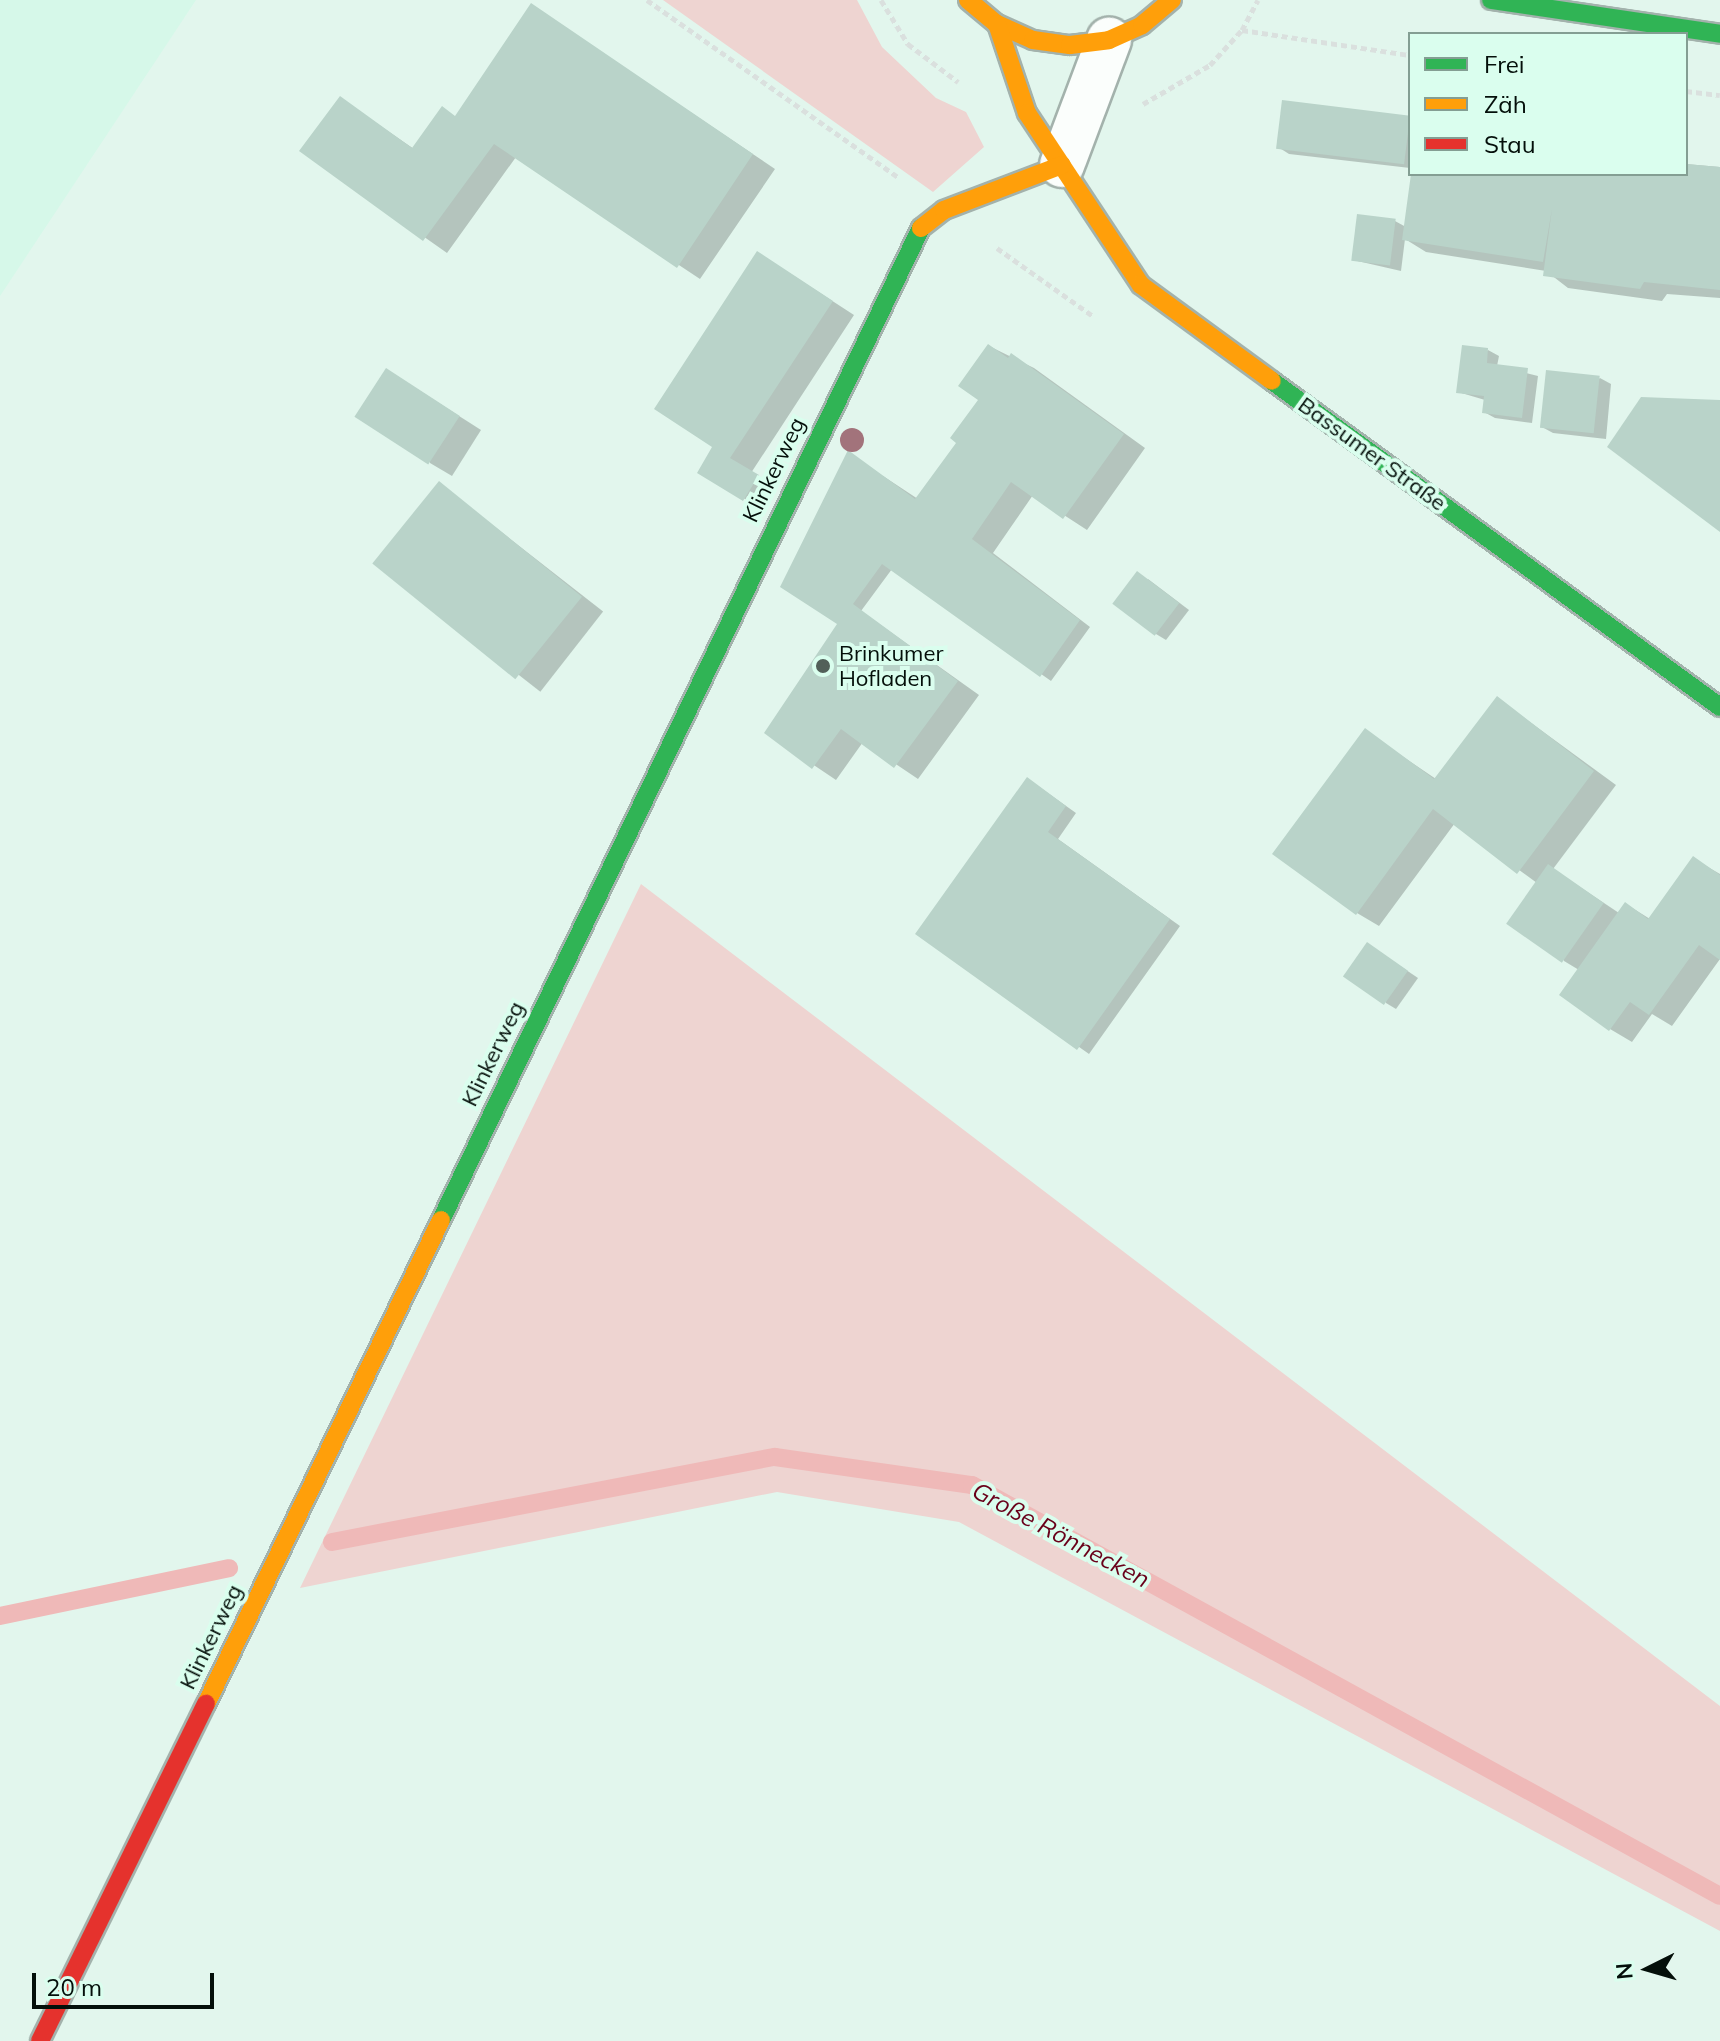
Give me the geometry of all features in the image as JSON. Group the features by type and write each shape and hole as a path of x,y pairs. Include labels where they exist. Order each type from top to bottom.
{"street":[{"path":"968,0 997,24 1033,40 1070,45 1109,40 1142,25 1172,0"},
{"path":"1491,0 1720,34"},
{"name":"Bassumer Straße","path":"997,24 1027,113 1141,285 1720,707"},
{"path":"1062,165 1109,40"},
{"name":"Klinkerweg","path":"40,2041 311,1489 914,233 944,210 1062,165"}],"path":[{"path":"647,0 944,210"},
{"path":"881,0 894,27 925,59 979,96 1027,113"},
{"path":"1258,0 1242,30 1408,55"},
{"path":"1688,91 1720,95"}],"shaded area":[{"path":"0,0 196,0 0,296"},
{"path":"663,0 857,0 882,47 936,98 966,112 984,147 933,192"},
{"path":"641,884 1720,1706 1720,1931 959,1522 777,1492 300,1588"}],"building":[{"path":"531,3 753,154 677,268 494,144 423,241 299,151 340,96 412,148 442,106 455,116"},
{"path":"1282,100 1408,115 1404,164 1276,149"},
{"path":"1688,164 1720,167 1720,290 1644,282 1640,289 1543,276 1552,209 1543,262 1402,240 1411,176 1688,176"},
{"path":"1357,214 1396,219 1390,265 1351,261"},
{"path":"757,251 833,301 730,458 759,475 743,501 697,473 712,447 654,409"},
{"path":"988,344 1008,358 1011,353 1124,434 1063,519 1011,482 972,539 1080,620 1040,677 882,564 853,604 958,681 894,768 841,729 812,769 764,733 837,624 780,587 848,450 915,499 956,443 950,438 978,400 958,386"},
{"path":"1462,345 1488,348 1487,363 1528,368 1522,418 1482,413 1484,396 1456,393"},
{"path":"386,368 460,416 428,465 354,417"},
{"path":"1546,370 1600,376 1594,433 1540,428"},
{"path":"1641,397 1720,400 1720,532 1607,447"},
{"path":"439,481 582,597 515,679 372,563"},
{"path":"1137,571 1179,603 1155,636 1112,604"},
{"path":"1497,696 1594,771 1517,874 1433,809 1356,915 1272,854 1365,728 1434,779"},
{"path":"1027,777 1066,806 1048,832 1170,919 1077,1050 915,934"},
{"path":"1693,856 1720,875 1720,960 1699,945 1649,1015 1630,1002 1609,1031 1559,995 1625,902 1648,919"},
{"path":"1548,864 1604,903 1562,963 1506,924"},
{"path":"1367,942 1408,971 1384,1005 1343,976"}],"waterway":[{"name":"Große Rönnecken","path":"332,1542 775,1457 972,1485 1720,1896"},
{"name":"Große Rönnecken","path":"0,1616 229,1568"}],"traffic: fast":[{"path":"1491,0 1720,34"},
{"path":"441,1220 921,228"},
{"path":"1272,381 1720,707"}],"traffic: slow":[{"path":"968,0 997,24 1033,40 1070,45 1109,40 1142,25 1172,0"},
{"path":"997,24 1027,113 1141,285 1272,381"},
{"path":"921,228 944,210 1062,165"},
{"path":"206,1704 441,1220"}],"traffic: jam":[{"path":"40,2041 206,1704"}],"place":[{"name":"Brinkumer Hofladen","path":"823,666"}]}
